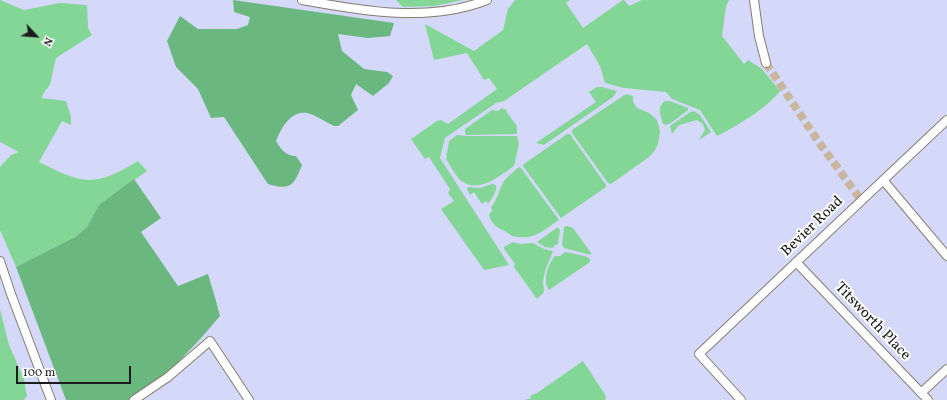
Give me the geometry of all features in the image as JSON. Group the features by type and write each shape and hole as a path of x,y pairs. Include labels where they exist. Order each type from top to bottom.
{"street":[{"path":"302,0 359,9 402,13 424,13 462,8 487,0"},
{"path":"754,0 759,36 766,63"},
{"name":"Bevier Road","path":"741,400 699,354 947,120"},
{"path":"883,180 947,256"},
{"path":"0,261 51,400"},
{"name":"Titsworth Place","path":"796,262 928,400"},
{"path":"134,400 168,377 210,341 249,400"},
{"path":"922,393 947,369"}],"shaded area":[{"path":"0,0 947,0 947,400 0,400"}],"green space":[{"path":"0,0 24,10 60,3 87,5 88,28 92,35 56,58 50,85 41,98 66,101 71,117 71,125 62,121 39,162 67,175 88,180 110,176 138,161 147,171 99,205 87,227 75,237 16,267 0,230 0,167 11,155 19,152 0,142"},
{"path":"233,0 394,23 390,36 368,38 338,34 342,51 364,69 387,72 393,76 389,83 373,96 356,84 351,95 358,110 338,126 334,126 307,113 296,114 287,121 276,141 286,153 296,156 302,165 297,177 291,185 282,187 268,184 224,117 211,118 198,89 176,67 167,41 180,16 198,29 237,29 248,25 250,17 234,12"},
{"path":"396,0 463,0 434,6 403,7"},
{"path":"515,0 570,0 566,3 583,28 623,0 629,6 642,0 729,0 726,6 722,36 744,64 748,60 762,69 780,91 760,110 717,136 700,110 672,99 666,92 624,88 605,83 600,66 587,44 504,101 496,103 445,138 440,158 509,265 484,270 441,209 454,201 448,193 450,189 429,157 425,159 411,139 437,121 441,120 448,124 497,89 489,78 484,80 467,53 434,60 425,24 474,51 503,30 508,9"},
{"path":"597,87 617,91 613,97 544,145 536,143 596,102 589,92"},
{"path":"626,94 633,96 633,102 637,108 649,113 657,120 660,131 658,144 649,157 611,184 608,183 572,133 572,130"},
{"path":"665,101 670,101 688,108 688,110 671,123 666,125 663,124 660,109"},
{"path":"502,108 507,110 506,111 517,126 517,134 466,135 465,129 492,110 498,111"},
{"path":"694,111 700,115 711,132 699,140 705,130 703,124 697,120 679,125 672,134 670,126 690,112"},
{"path":"567,134 570,134 606,187 561,218 523,166"},
{"path":"457,135 517,136 519,144 514,166 490,182 470,185 463,182 456,175 446,159 449,141"},
{"path":"519,167 559,220 537,234 526,237 512,236 496,226 489,215 492,210 491,207 504,181"},
{"path":"134,179 161,218 141,232 178,286 208,274 220,316 167,374 129,400 66,400 16,267 75,237 87,227 99,205"},
{"path":"492,184 496,185 496,190 488,204 486,201 482,204 474,192 470,195 467,189 468,187 480,188"},
{"path":"567,226 573,228 591,255 564,248 562,245 564,227"},
{"path":"558,227 560,230 558,244 553,248 545,247 537,242"},
{"path":"513,242 520,244 533,243 544,249 553,251 545,271 543,282 544,292 537,299 514,267 515,264 504,249 504,247"},
{"path":"565,252 585,256 590,259 590,262 549,290 546,277 550,263 555,256 560,256"},
{"path":"0,309 9,345 24,379 27,396 24,400 0,400"},
{"path":"583,361 604,393 606,397 605,400 525,400 531,398 530,396 537,393"}],"tunnel":[{"path":"766,63 818,141 861,200"}]}
